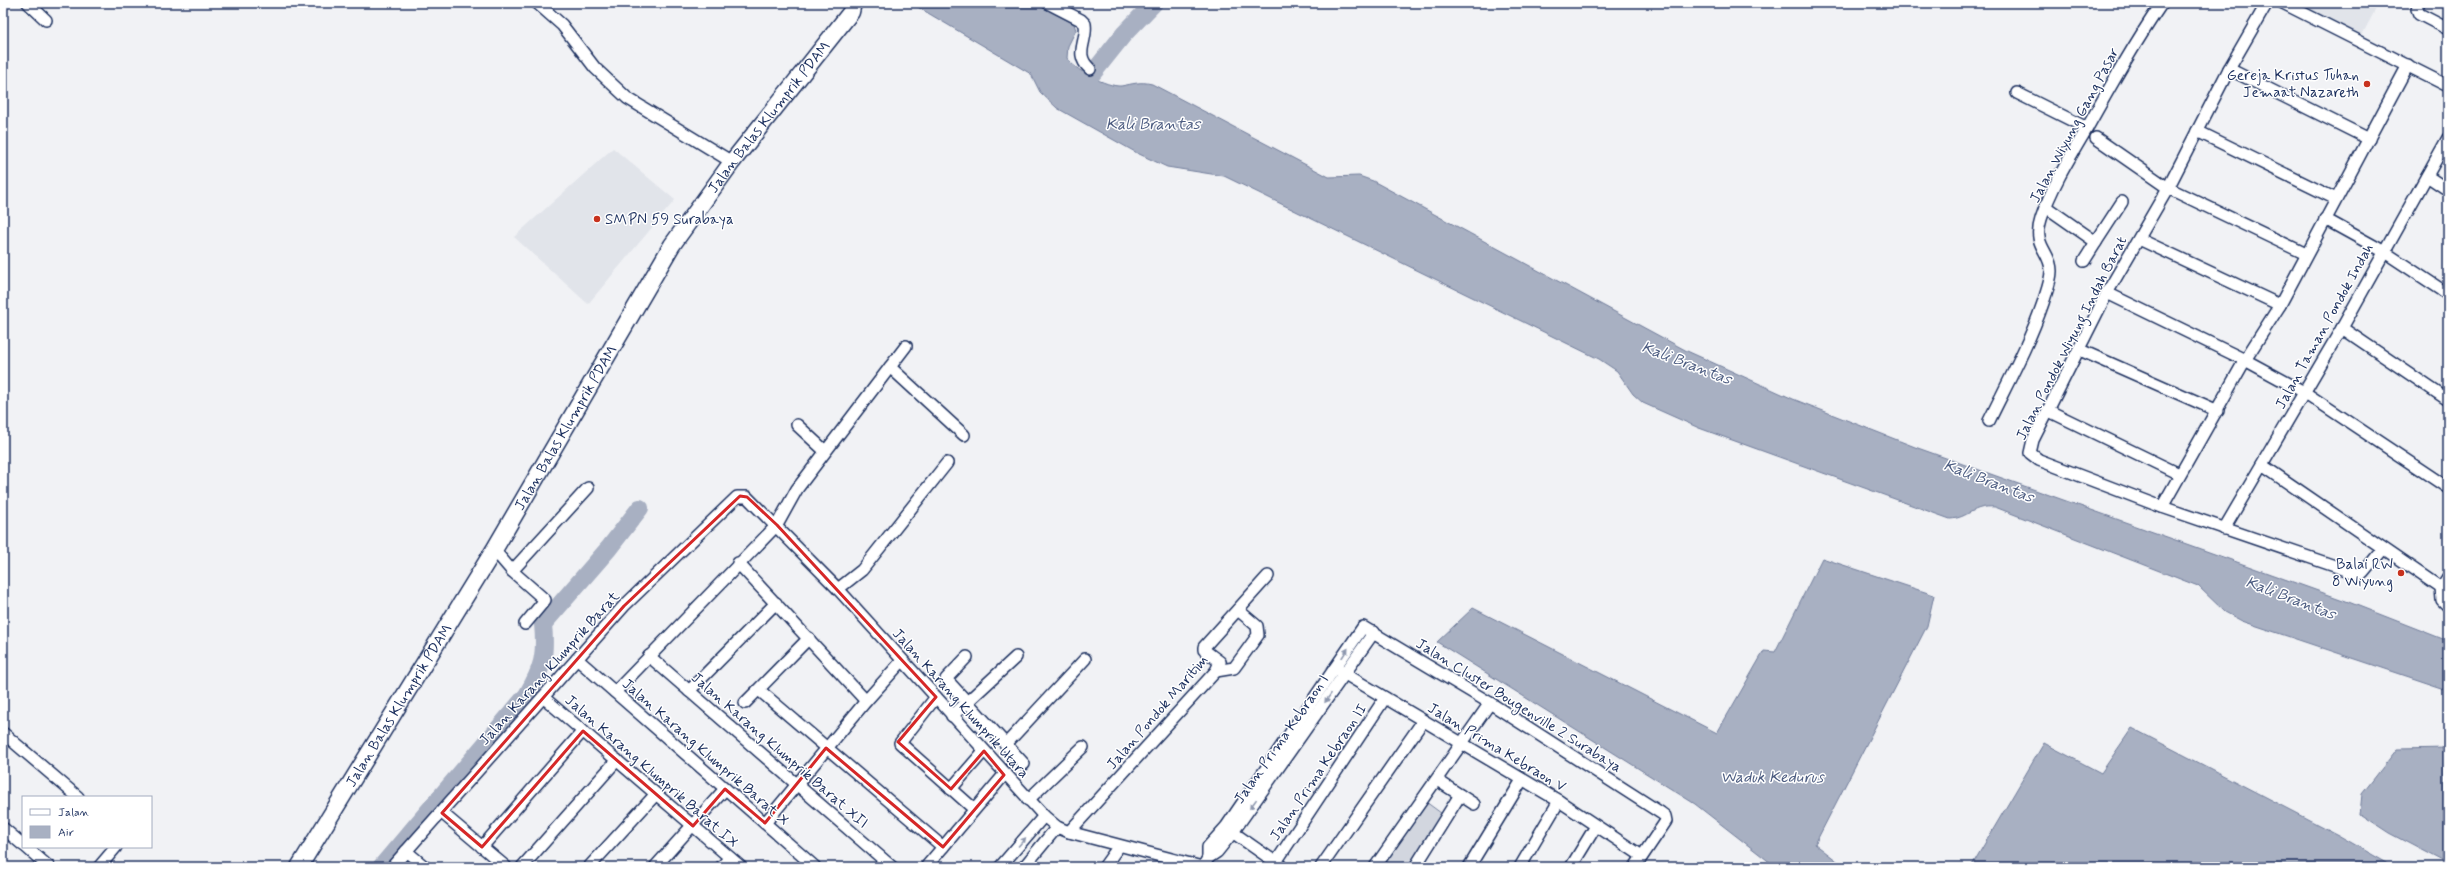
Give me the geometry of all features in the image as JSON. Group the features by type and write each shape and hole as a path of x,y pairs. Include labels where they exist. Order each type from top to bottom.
{"street":[{"path":"28,3 46,20"},
{"path":"537,3 562,25 595,68 628,98 732,162"},
{"name":"Jalan Balas Klumprik PDAM","path":"299,867 494,550 672,245 732,162 851,12 853,3"},
{"path":"1048,3 1081,20 1085,24 1081,55 1084,63 1090,69"},
{"name":"Jalan Wiyung Gang Pasar","path":"1989,421 2034,329 2047,290 2051,272 2050,265 2041,247 2038,236 2046,207 2087,128 2135,44 2162,3"},
{"name":"Jalan Pondok Wiyung Indah Barat","path":"2267,3 2229,69 2168,188 2107,293 2080,350 2031,444 2030,453 2035,459 2162,507 2358,574 2363,572 2383,549"},
{"path":"2284,3 2448,86"},
{"path":"2419,3 2416,10 2419,14 2448,29"},
{"path":"2162,507 2179,474 2218,411 2245,360 2280,305 2324,219 2408,65"},
{"path":"2229,69 2369,139"},
{"path":"2017,93 2087,128"},
{"path":"2197,131 2336,199"},
{"path":"2096,138 2168,188 2306,254"},
{"name":"Jalan Taman Pondok Indah","path":"2224,529 2342,328 2383,251 2448,138"},
{"path":"2427,176 2448,190"},
{"path":"2084,261 2122,202"},
{"path":"2046,207 2096,242"},
{"path":"2324,219 2383,251 2448,294"},
{"path":"2139,238 2280,305"},
{"path":"2107,293 2245,360 2304,392 2448,488"},
{"path":"2342,328 2448,400"},
{"path":"615,692 738,563 777,525 789,503 825,451 906,346"},
{"path":"2080,350 2218,411"},
{"path":"890,367 964,435"},
{"path":"2049,411 2179,474"},
{"path":"797,425 825,451"},
{"path":"841,587 862,570 947,463"},
{"path":"2262,465 2441,588"},
{"path":"512,571 588,488"},
{"name":"Jalan Karang Klumprik Utara","path":"736,497 747,497 841,587 902,661 936,697 961,709 984,751 1004,775 1035,794 1044,816 1058,827 1072,829 1119,846 1204,864"},
{"name":"Jalan Karang Klumprik Barat","path":"399,860 624,606 736,497"},
{"path":"494,550 512,571 545,600 525,624"},
{"path":"738,563 866,701"},
{"name":"Jalan Pondok Maritim","path":"1072,829 1216,671 1220,662 1204,649 1268,576"},
{"path":"2448,577 2441,588 2442,600 2448,606"},
{"path":"689,691 776,603"},
{"path":"1216,671 1234,668 1258,635 1257,626 1238,610"},
{"name":"Jalan Cluster Bougenville 2 Surabaya","path":"1361,628 1364,627 1374,632 1665,816 1666,821 1642,856"},
{"name":"Jalan Prima Kebraon I","path":"1340,671 1361,628"},
{"name":"Jalan Prima Kebraon I","path":"1204,864 1208,848 1229,830 1340,671 1374,632"},
{"path":"745,703 809,638"},
{"name":"Jalan Karang Klumprik Barat XII","path":"649,656 892,867"},
{"path":"968,657 946,678 961,709 1007,743 1024,764"},
{"path":"961,709 1016,657"},
{"name":"Jalan Karang Klumprik Barat X","path":"577,659 815,867"},
{"path":"1007,743 1085,659"},
{"path":"765,823 798,785 826,748 902,661"},
{"name":"Jalan Prima Kebraon V","path":"1340,671 1559,801 1642,856"},
{"path":"759,690 943,846"},
{"name":"Jalan Karang Klumprik Barat IX","path":"543,697 741,867"},
{"path":"936,697 900,743 974,809"},
{"name":"Jalan Prima Kebraon II","path":"1279,865 1385,698"},
{"path":"1375,867 1438,780 1490,704"},
{"path":"1321,867 1423,721"},
{"path":"482,847 583,731"},
{"path":"3,734 77,796"},
{"path":"1035,794 1083,747"},
{"path":"951,789 984,751"},
{"path":"522,867 617,760"},
{"path":"926,867 1004,775"},
{"path":"1438,780 1474,804"},
{"path":"1469,867 1522,780"},
{"path":"655,867 725,789"},
{"path":"589,867 656,794"},
{"path":"1415,867 1460,795"},
{"path":"1520,867 1559,801"},
{"path":"442,813 506,867"},
{"path":"1000,867 1044,816"},
{"path":"1571,867 1596,826"},
{"path":"1024,867 1058,827"},
{"path":"3,828 22,844"},
{"path":"1229,830 1279,865"},
{"path":"1104,867 1119,846"},
{"path":"27,848 49,867"},
{"path":"99,867 115,848"},
{"path":"1635,867 1642,856"},
{"path":"721,867 730,858"},
{"path":"399,860 424,867"}],"highlighted area":[{"path":"740,496 747,497 777,525 936,697 898,742 951,789 984,751 1004,775 943,847 826,748 765,823 725,789 693,826 583,731 482,847 442,813 624,606"}],"shaded area":[{"path":"2297,3 2379,3 2362,35"},
{"name":"SMPN 59 Surabaya","path":"613,148 675,200 588,304 514,237"},
{"path":"1426,802 1445,816 1410,867 1394,867 1385,861"}],"water":[{"name":"Kali Brantas","path":"911,3 1034,3 1074,24 1076,30 1068,46 1067,58 1076,68 1091,77 1115,86 1140,83 1152,84 1329,177 1359,176 1373,181 1687,351 1793,399 1915,447 2346,601 2448,641 2448,690 2242,621 2225,612 2198,586 1995,507 1981,508 1950,519 1699,428 1643,403 1633,394 1617,371 1599,359 1224,176 1167,167 1137,153 1057,108 1040,92 1031,74"},
{"name":"Waduk Kedurus","path":"1822,558 1934,595 1927,626 1815,844 1845,867 1776,867 1695,804 1437,642 1473,608 1717,733 1764,651 1775,652"},
{"path":"2132,728 2338,835 2394,867 1971,867 2044,743 2101,773"},
{"path":"2448,748 2448,864 2389,833 2360,814 2362,794 2397,749"}],"waterway":[{"path":"1081,88 1124,34 1154,3"},
{"path":"381,867 527,695 537,677 542,661 544,644 543,624 609,548 640,508"},
{"path":"395,851 413,867"}],"place":[{"name":"Gereja Kristus Tuhan Jemaat Nazareth","path":"2367,84"},
{"name":"SMPN 59 Surabaya","path":"597,219"},
{"name":"Balai RW 8 Wiyung","path":"2401,573"}]}
